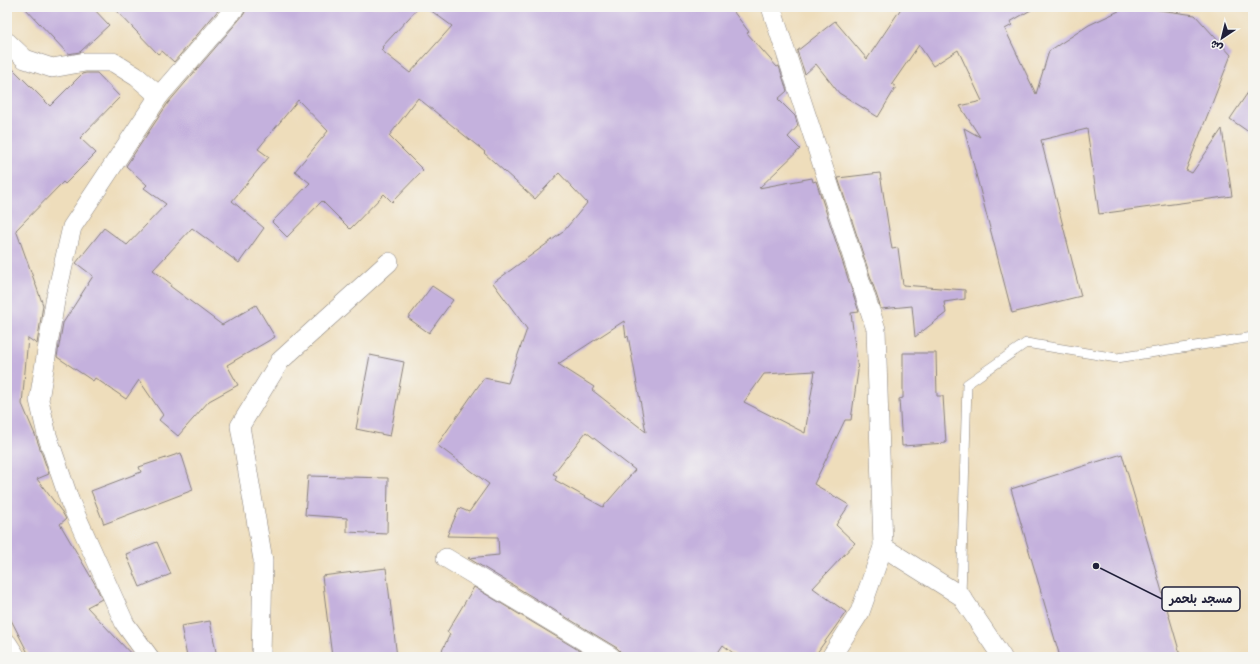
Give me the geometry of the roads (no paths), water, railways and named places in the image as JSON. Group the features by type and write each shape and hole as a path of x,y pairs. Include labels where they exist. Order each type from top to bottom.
{"street":[{"path":"149,657 125,624 70,502 47,435 39,400 55,301 72,227 159,96 236,7"},
{"path":"771,7 876,329 883,548 860,612 831,657"},
{"path":"7,42 25,59 52,68 85,62 113,62 136,76 159,96"},
{"path":"261,657 263,560 240,426 280,360 389,262"},
{"path":"883,548 961,596 1002,657"},
{"path":"446,558 611,657"},
{"path":"7,643 16,657"}],"lane":[{"path":"961,596 967,384 1026,343 1117,358 1253,338"}],"place":[{"name":"مسجد بلحمر","path":"1096,566"}]}
